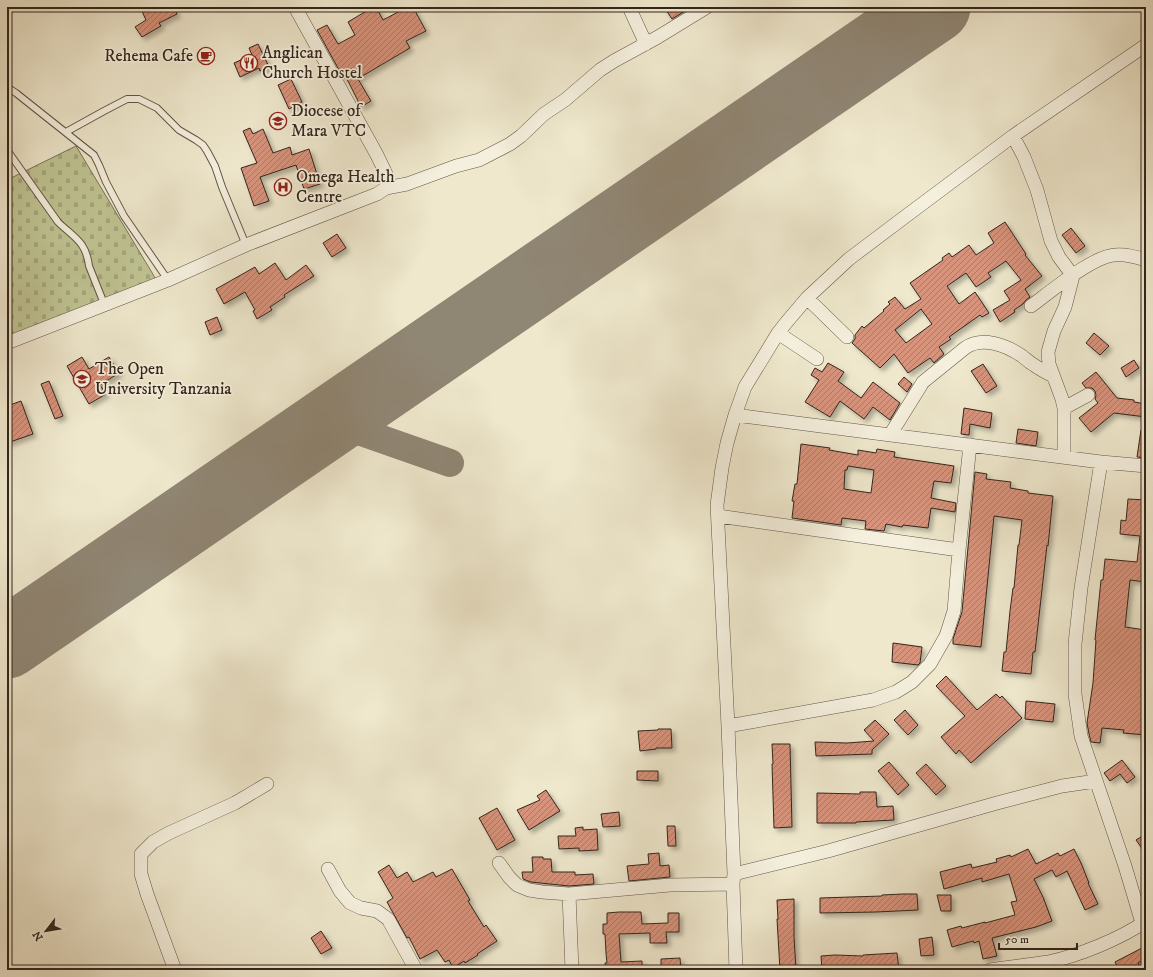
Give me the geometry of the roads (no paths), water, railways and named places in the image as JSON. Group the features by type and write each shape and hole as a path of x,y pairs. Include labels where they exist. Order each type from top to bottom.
{"street":[{"path":"295,7 377,155 388,178 386,188"},
{"path":"629,7 646,44"},
{"path":"7,343 105,306 246,245 377,194 386,188 407,184 456,166 479,160 521,136 544,114 565,100 600,70 706,7"},
{"path":"736,970 728,726 717,505 727,443 745,387 778,333 807,298 849,260 1013,136 1146,45"},
{"path":"1013,136 1024,157 1037,190 1051,241 1059,257 1073,276"},
{"path":"1031,306 1089,265 1102,258 1122,255 1146,260"},
{"path":"1064,457 1064,408 1049,364 1048,352 1054,331 1065,307 1073,276"},
{"path":"807,298 847,336"},
{"path":"778,333 817,359"},
{"path":"890,435 923,382 964,348 971,344 985,342 1005,347 1014,351 1038,368 1053,376"},
{"path":"1064,408 1088,395"},
{"path":"735,415 1101,462 1146,466"},
{"path":"728,726 873,700 896,692 912,682 930,664 946,636 954,611 970,445"},
{"path":"990,970 1049,961 1077,953 1114,939 1144,922 1081,736 1075,694 1075,644 1081,588 1101,462"},
{"path":"718,516 959,550"},
{"path":"500,863 509,877 517,885 529,890 570,894 734,879 997,803 1062,786 1096,781"},
{"path":"175,970 141,874 141,854 153,842 169,833 235,803 267,784"},
{"path":"328,869 340,891 350,903 361,908 377,911 388,919 416,970"},
{"path":"570,894 572,970"}],"lane":[{"path":"7,87 94,155 124,216 168,280"},
{"path":"66,132 128,99 139,99 157,108 180,130 196,140 207,151 215,166 246,245"},
{"path":"7,150 58,222 64,229 75,236 81,244 105,306"}],"place":[{"name":"Rehema Cafe","path":"206,56"},
{"name":"Anglican Church Hostel","path":"249,63"},
{"name":"Diocese of Mara VTC","path":"278,121"},
{"name":"Omega Health Centre","path":"283,187"},
{"name":"The Open University Tanzania","path":"82,379"}]}
